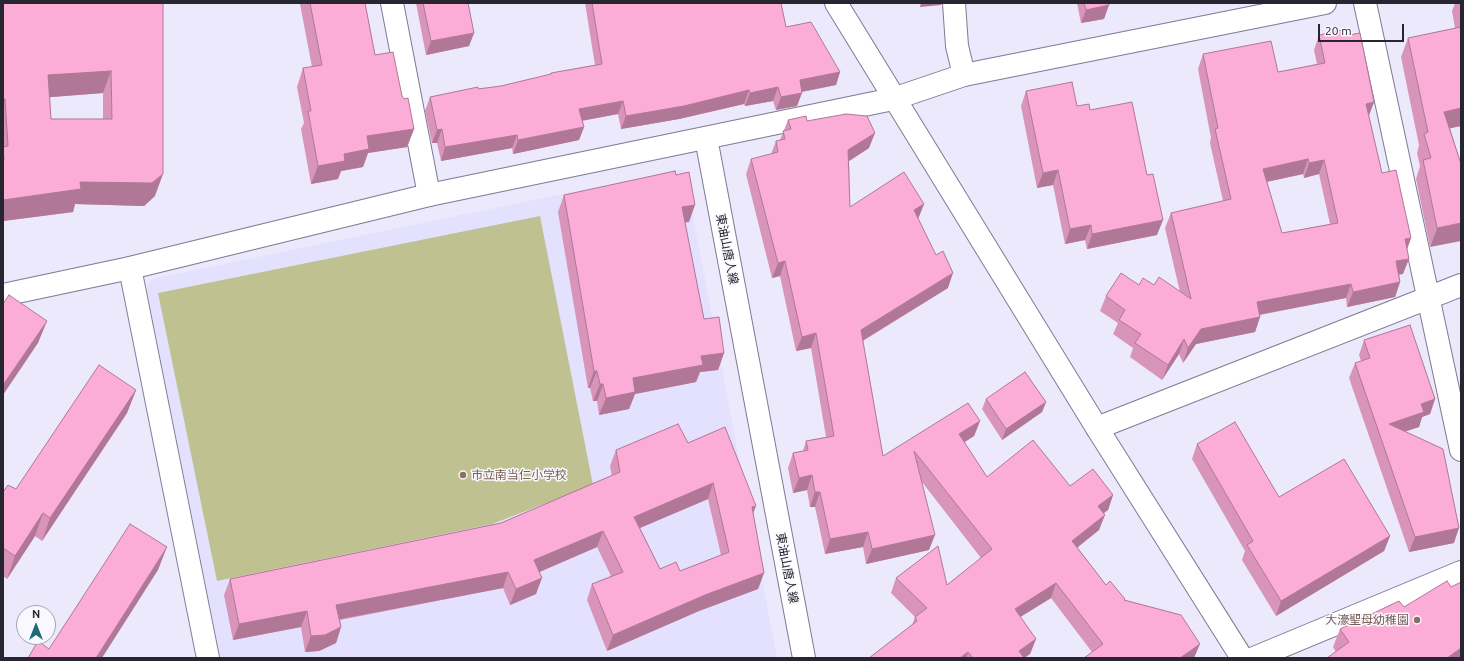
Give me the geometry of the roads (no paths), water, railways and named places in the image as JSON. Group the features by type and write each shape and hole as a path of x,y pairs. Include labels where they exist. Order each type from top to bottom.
{"street":[{"path":"392,3 429,195"},
{"path":"836,3 893,99 1242,658"},
{"path":"954,3 957,46 964,75"},
{"path":"3,295 130,268 429,195 893,99 964,75 1325,3"},
{"path":"1365,3 1461,450"},
{"name":"東油山唐人線","path":"706,138 804,658"},
{"path":"130,268 208,658"},
{"path":"1097,428 1461,285"},
{"path":"1254,658 1461,572"}],"place":[{"name":"市立南当仁小学校","path":"463,475"},
{"name":"大濠聖母幼稚園","path":"1417,620"}]}
